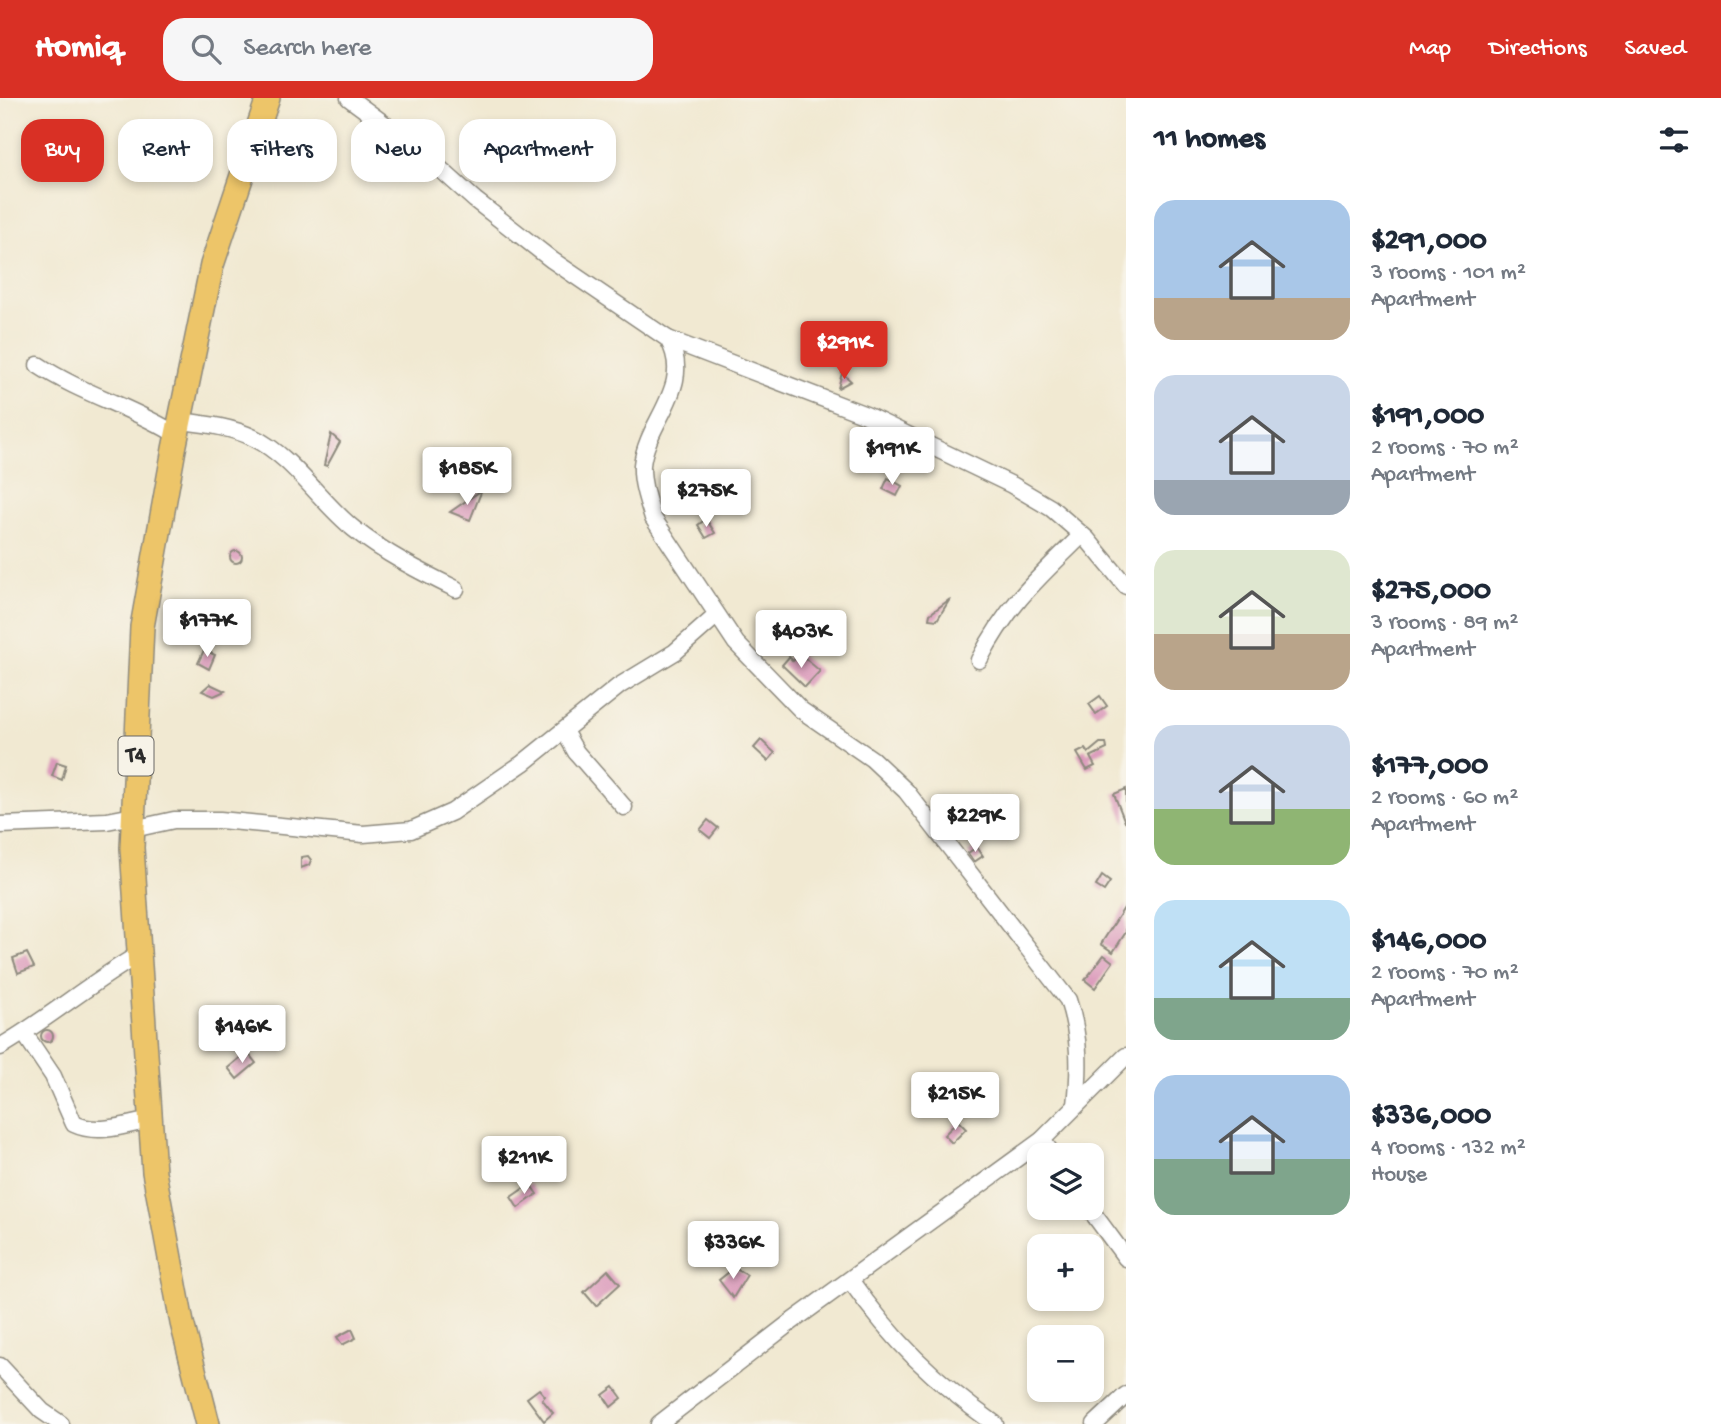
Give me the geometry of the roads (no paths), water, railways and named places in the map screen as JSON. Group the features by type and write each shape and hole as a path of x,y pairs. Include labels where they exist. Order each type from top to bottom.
{"highway":[{"name":"T4","path":"208,1424 182,1323 154,1172 138,955 133,823 142,627 179,428 212,265 268,98"}],"street":[{"path":"349,98 418,149 475,200 552,260 668,339 866,415 1012,485 1051,508 1082,535 1126,586"},
{"path":"668,339 675,350 677,378 672,396 650,432 642,467 653,518 736,643 761,672 801,709 872,759 906,790 1068,1000 1078,1029 1080,1066 1076,1105"},
{"path":"38,365 65,383 179,428 211,425 254,438 287,463 356,530 398,558 456,589"},
{"path":"979,660 998,624 1028,585 1082,535"},
{"path":"0,825 220,820 363,834 411,830 452,812 564,731 619,686 676,652 717,615"},
{"path":"564,731 576,752 624,807"},
{"path":"0,1047 24,1033 86,987 138,955"},
{"path":"24,1033 53,1076 74,1124 86,1129 105,1129 150,1120"},
{"path":"659,1424 1042,1140 1126,1056"},
{"path":"1098,1220 1126,1258"},
{"path":"850,1280 908,1354 933,1378 995,1424"},
{"path":"0,1366 42,1411 61,1424"},
{"path":"1095,1424 1126,1395"}]}
